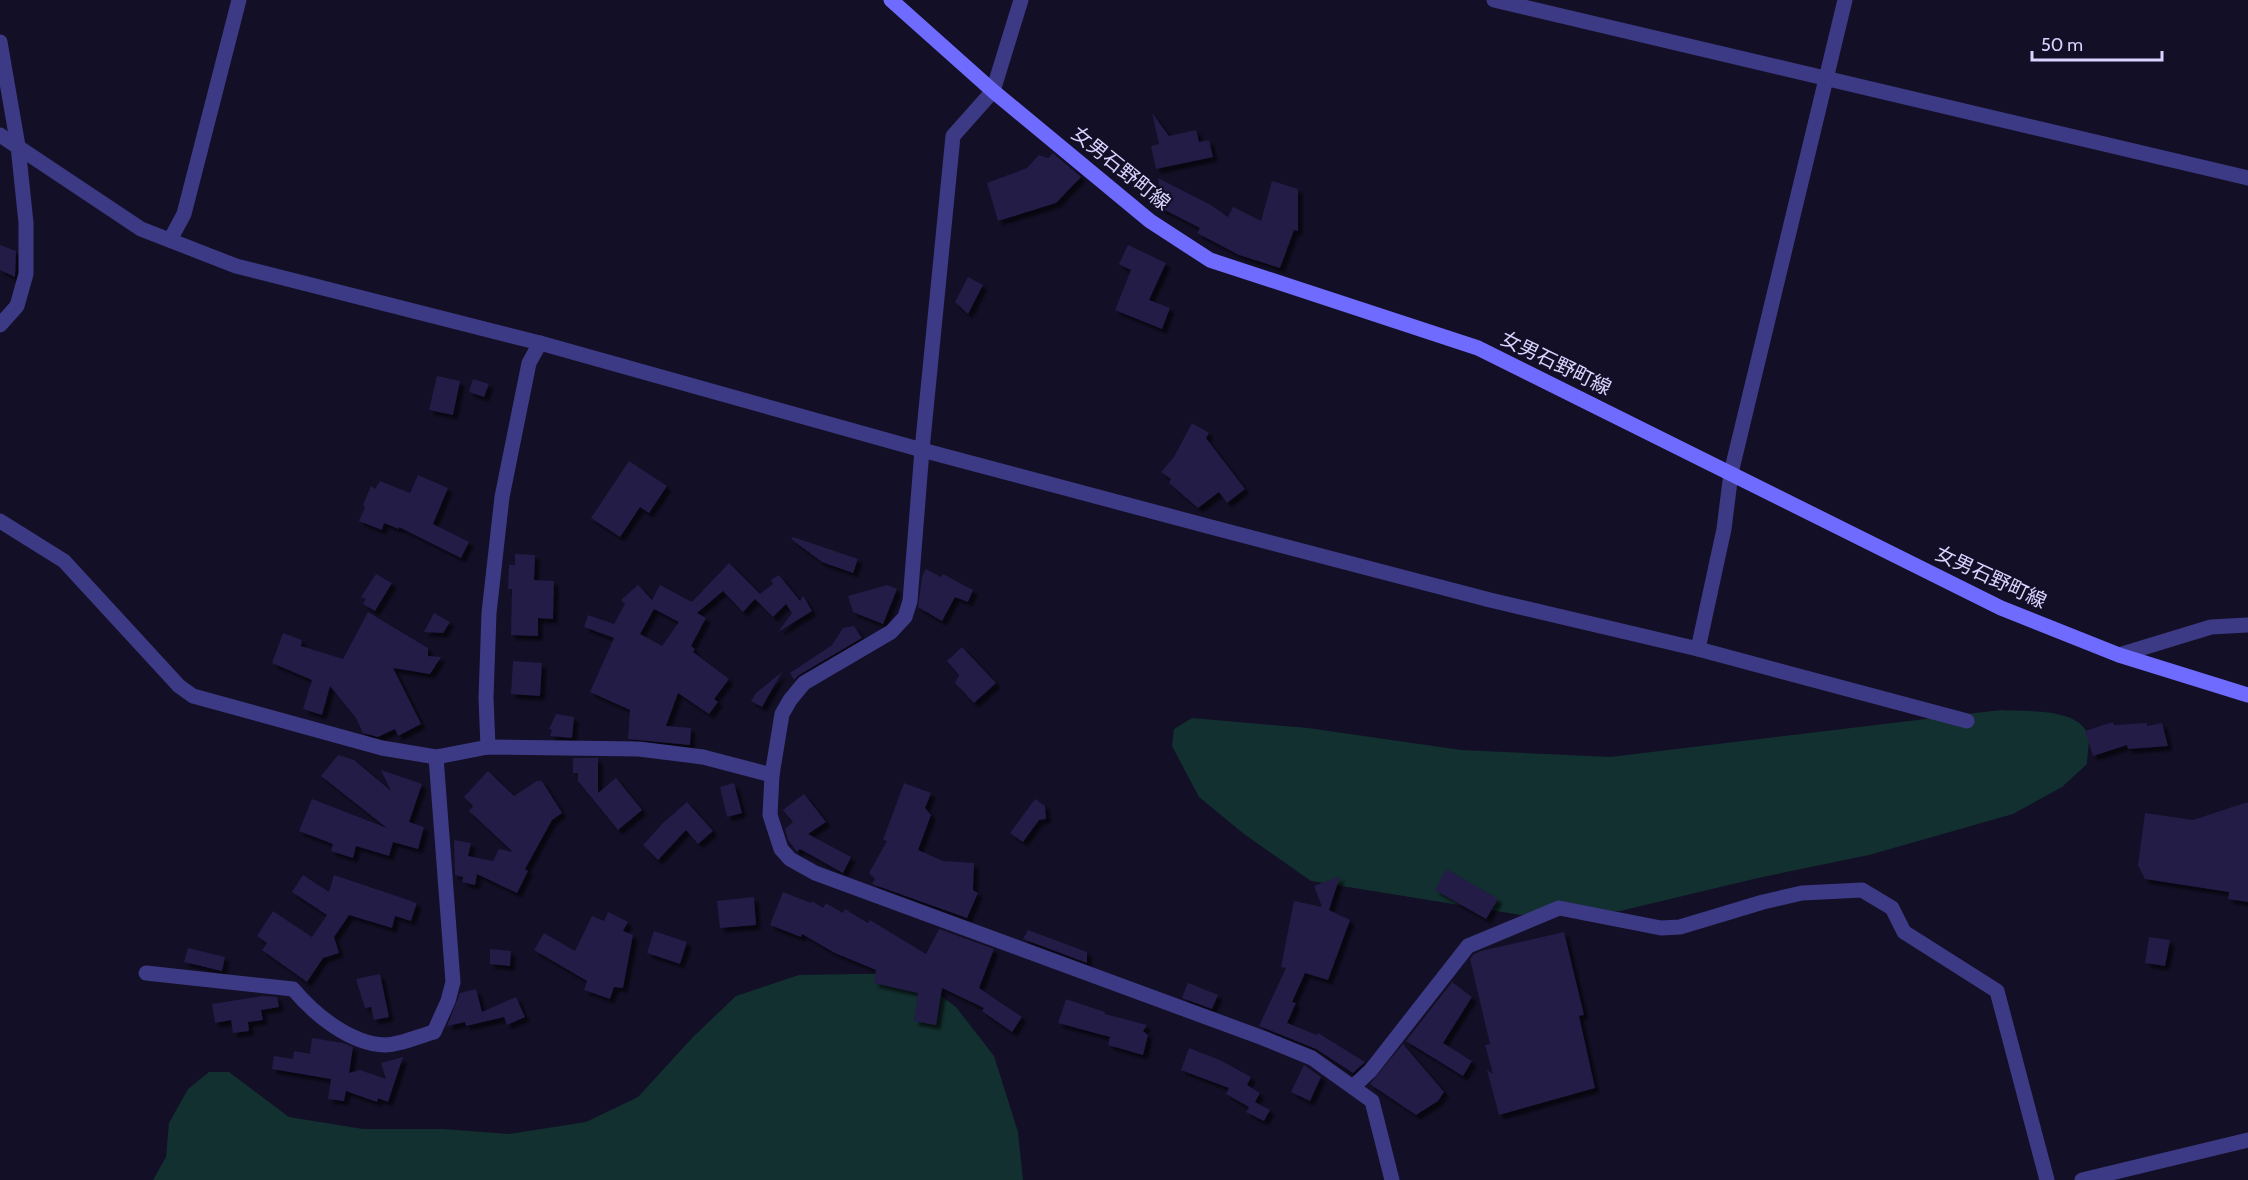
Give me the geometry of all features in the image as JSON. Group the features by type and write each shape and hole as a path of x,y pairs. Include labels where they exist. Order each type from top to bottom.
{"main road":[{"name":"女男石野町線","path":"891,0 993,91 1150,221 1210,260 1478,348 2001,608 2119,655 2248,695"}],"street":[{"path":"170,240 184,214 239,0"},
{"path":"1021,0 993,91 953,136 922,450 910,601 905,617 891,632 804,683 790,700 782,714 772,775 770,815 781,849 790,859 815,873 1312,1058 1372,1101 1392,1180"},
{"path":"1494,0 2248,178"},
{"path":"1698,649 1724,529 1731,473 1845,0"},
{"path":"0,42 18,146 26,223 26,274 17,306 0,325"},
{"path":"0,135 141,229 236,266 540,343 922,450 1490,600 1698,649 1967,721"},
{"path":"488,747 486,698 489,613 502,497 530,363 540,343"},
{"path":"0,520 64,561 179,686 193,696 382,748 436,757 488,747 639,749 703,757 772,775"},
{"path":"2119,655 2211,627 2248,625"},
{"path":"146,973 293,989 308,1008 358,1040 387,1045 434,1032 448,1001 453,982 436,757"},
{"path":"1353,1087 1371,1070 1468,946 1559,908 1661,928 1680,927 1763,902 1802,893 1862,890 1892,908 1904,932 1997,991 2047,1180"},
{"path":"2089,1179 2248,1140"}],"green space":[{"path":"2001,710 2037,711 2063,715 2074,720 2083,726 2088,735 2087,764 2062,787 2013,814 1869,855 1758,878 1620,911 1521,915 1311,881 1244,834 1199,797 1172,746 1174,729 1192,718 1308,728 1461,750 1610,757"},
{"path":"911,974 956,1007 994,1056 1018,1132 1023,1180 153,1180 166,1157 169,1123 188,1089 209,1072 229,1072 289,1117 363,1129 443,1129 509,1134 586,1122 638,1097 693,1037 736,996 799,975"}],"building":[{"path":"1152,113 1169,136 1196,130 1199,142 1209,140 1213,157 1156,169 1151,146 1159,144"},
{"path":"1053,153 1081,177 1056,203 998,221 987,183 1027,168 1039,155 1048,158"},
{"path":"1158,178 1211,205 1228,217 1233,207 1261,221 1272,181 1298,189 1298,231 1294,230 1280,268 1239,255 1197,233 1200,228 1153,204 1160,190"},
{"path":"0,245 16,251 15,277 0,270"},
{"path":"1128,245 1166,263 1149,300 1170,308 1162,329 1115,310 1131,270 1119,264"},
{"path":"968,277 983,285 968,314 955,302"},
{"path":"437,376 460,381 453,415 429,410"},
{"path":"473,379 489,384 484,397 469,392"},
{"path":"1192,423 1209,433 1206,438 1245,489 1227,503 1219,492 1198,508 1169,483 1171,479 1161,472 1174,457"},
{"path":"629,461 667,486 649,513 640,507 620,537 591,518"},
{"path":"418,475 448,488 433,524 469,542 461,558 399,527 399,529 384,523 382,530 359,521 371,486 375,489 380,481 410,493"},
{"path":"793,537 858,559 853,573 822,562 791,539"},
{"path":"515,554 535,555 534,580 554,581 553,619 538,618 538,636 511,635 512,589 508,589 509,565 515,565"},
{"path":"729,563 760,594 773,584 771,580 779,575 800,601 803,596 812,611 778,632 792,613 786,604 773,617 755,599 743,612 723,591 697,613 706,618 691,646 695,649 693,652 729,679 714,699 718,702 709,714 678,693 666,726 691,728 690,745 628,739 630,710 590,692 614,638 584,627 588,615 614,624 625,604 621,600 638,585 652,600 660,585 692,602","holes":["654,609 679,622 662,646 640,634"]},
{"path":"926,569 941,577 943,574 973,590 968,602 955,597 942,621 918,607 922,577"},
{"path":"376,574 392,583 375,611 363,604 366,599 361,597"},
{"path":"887,585 897,589 883,624 853,612 848,596"},
{"path":"368,612 428,648 428,656 441,657 430,674 393,668 421,724 398,736 395,729 378,737 363,733 356,718 330,686 322,715 303,709 312,680 272,663 283,633 302,640 301,646 343,659"},
{"path":"434,613 450,622 443,633 424,632"},
{"path":"854,626 862,638 794,680 790,673 832,645 843,628"},
{"path":"962,647 996,683 974,703 955,683 959,675 947,661"},
{"path":"513,661 542,663 540,696 511,694"},
{"path":"782,672 762,707 751,701 756,693"},
{"path":"556,714 574,717 572,738 550,736 552,730 549,729"},
{"path":"2113,722 2114,725 2147,723 2147,726 2162,723 2168,746 2128,749 2127,745 2093,756 2085,731"},
{"path":"338,755 354,760 391,791 381,770 422,784 409,822 424,827 418,849 393,842 389,856 356,846 353,858 331,851 333,844 299,831 312,799 387,828 321,776"},
{"path":"573,758 598,758 598,793 616,778 642,810 618,830 578,781 578,773 573,773"},
{"path":"488,771 514,796 537,781 542,781 562,813 552,820 525,869 528,871 517,893 477,874 475,885 462,882 463,877 455,875 454,840 471,843 468,856 493,861 499,849 513,852 469,811 473,806 464,797"},
{"path":"734,783 742,813 727,817 720,787"},
{"path":"904,783 931,793 925,808 931,815 918,850 943,861 974,863 973,890 978,893 967,918 872,884 875,879 869,873 887,841 883,840"},
{"path":"804,794 826,822 808,834 851,857 843,873 800,849 797,852 788,840 785,829 793,822 783,810"},
{"path":"1035,799 1045,806 1046,819 1039,820 1023,842 1010,833"},
{"path":"687,802 713,831 698,844 686,830 658,860 643,845"},
{"path":"2248,802 2248,902 2228,899 2229,892 2145,879 2138,865 2145,813 2193,820"},
{"path":"1446,869 1498,899 1486,919 1435,890"},
{"path":"303,875 329,892 334,875 417,903 411,921 395,916 392,928 349,915 334,937 339,953 323,958 307,982 262,950 267,943 257,936 273,911 312,937 327,915 292,892"},
{"path":"1340,876 1329,910 1350,920 1328,980 1305,973 1292,1002 1296,1003 1287,1023 1317,1035 1318,1033 1365,1062 1353,1073 1316,1049 1259,1026 1286,968 1281,967 1294,901 1322,907 1314,886"},
{"path":"783,892 811,903 812,901 823,908 826,903 843,913 845,909 868,923 870,920 926,954 939,929 994,949 979,988 1022,1017 1012,1032 982,1011 984,1008 942,988 936,1025 914,1021 918,993 874,983 876,970 835,953 802,934 801,937 770,925"},
{"path":"754,897 756,925 720,928 717,901"},
{"path":"608,912 628,922 623,931 633,935 623,988 614,987 610,999 584,990 587,981 534,950 544,933 575,951 592,916 604,921"},
{"path":"1028,930 1087,952 1087,963 1023,939"},
{"path":"654,931 687,942 680,964 647,953"},
{"path":"1564,932 1584,1015 1579,1016 1595,1088 1499,1115 1487,1070 1493,1074 1485,1045 1490,1044 1470,959 1481,951"},
{"path":"2149,937 2170,940 2165,966 2145,963"},
{"path":"188,948 225,957 222,971 184,962"},
{"path":"490,949 511,951 510,966 490,964"},
{"path":"380,974 389,1017 374,1020 371,1007 365,1008 356,979"},
{"path":"1452,982 1472,997 1443,1043 1472,1061 1463,1076 1406,1041"},
{"path":"1188,983 1218,995 1212,1009 1182,998"},
{"path":"476,989 482,1012 516,997 525,1017 507,1025 504,1017 466,1026 465,1022 447,1026 460,993"},
{"path":"263,996 277,997 279,1007 261,1010 263,1020 248,1022 249,1031 233,1033 231,1020 215,1023 212,1004"},
{"path":"1066,999 1105,1012 1105,1014 1147,1025 1143,1031 1148,1035 1143,1055 1108,1045 1110,1037 1058,1023"},
{"path":"312,1038 353,1047 349,1073 360,1070 386,1079 381,1063 403,1057 388,1102 378,1098 377,1102 346,1091 344,1101 328,1099 331,1079 272,1069 274,1056 293,1059 294,1051 310,1054"},
{"path":"1403,1044 1444,1092 1438,1101 1416,1115 1370,1084"},
{"path":"1189,1048 1220,1060 1251,1077 1247,1085 1260,1093 1255,1102 1270,1110 1264,1121 1246,1112 1249,1107 1226,1094 1229,1088 1181,1070"},
{"path":"1304,1065 1321,1077 1310,1101 1291,1092"}]}
